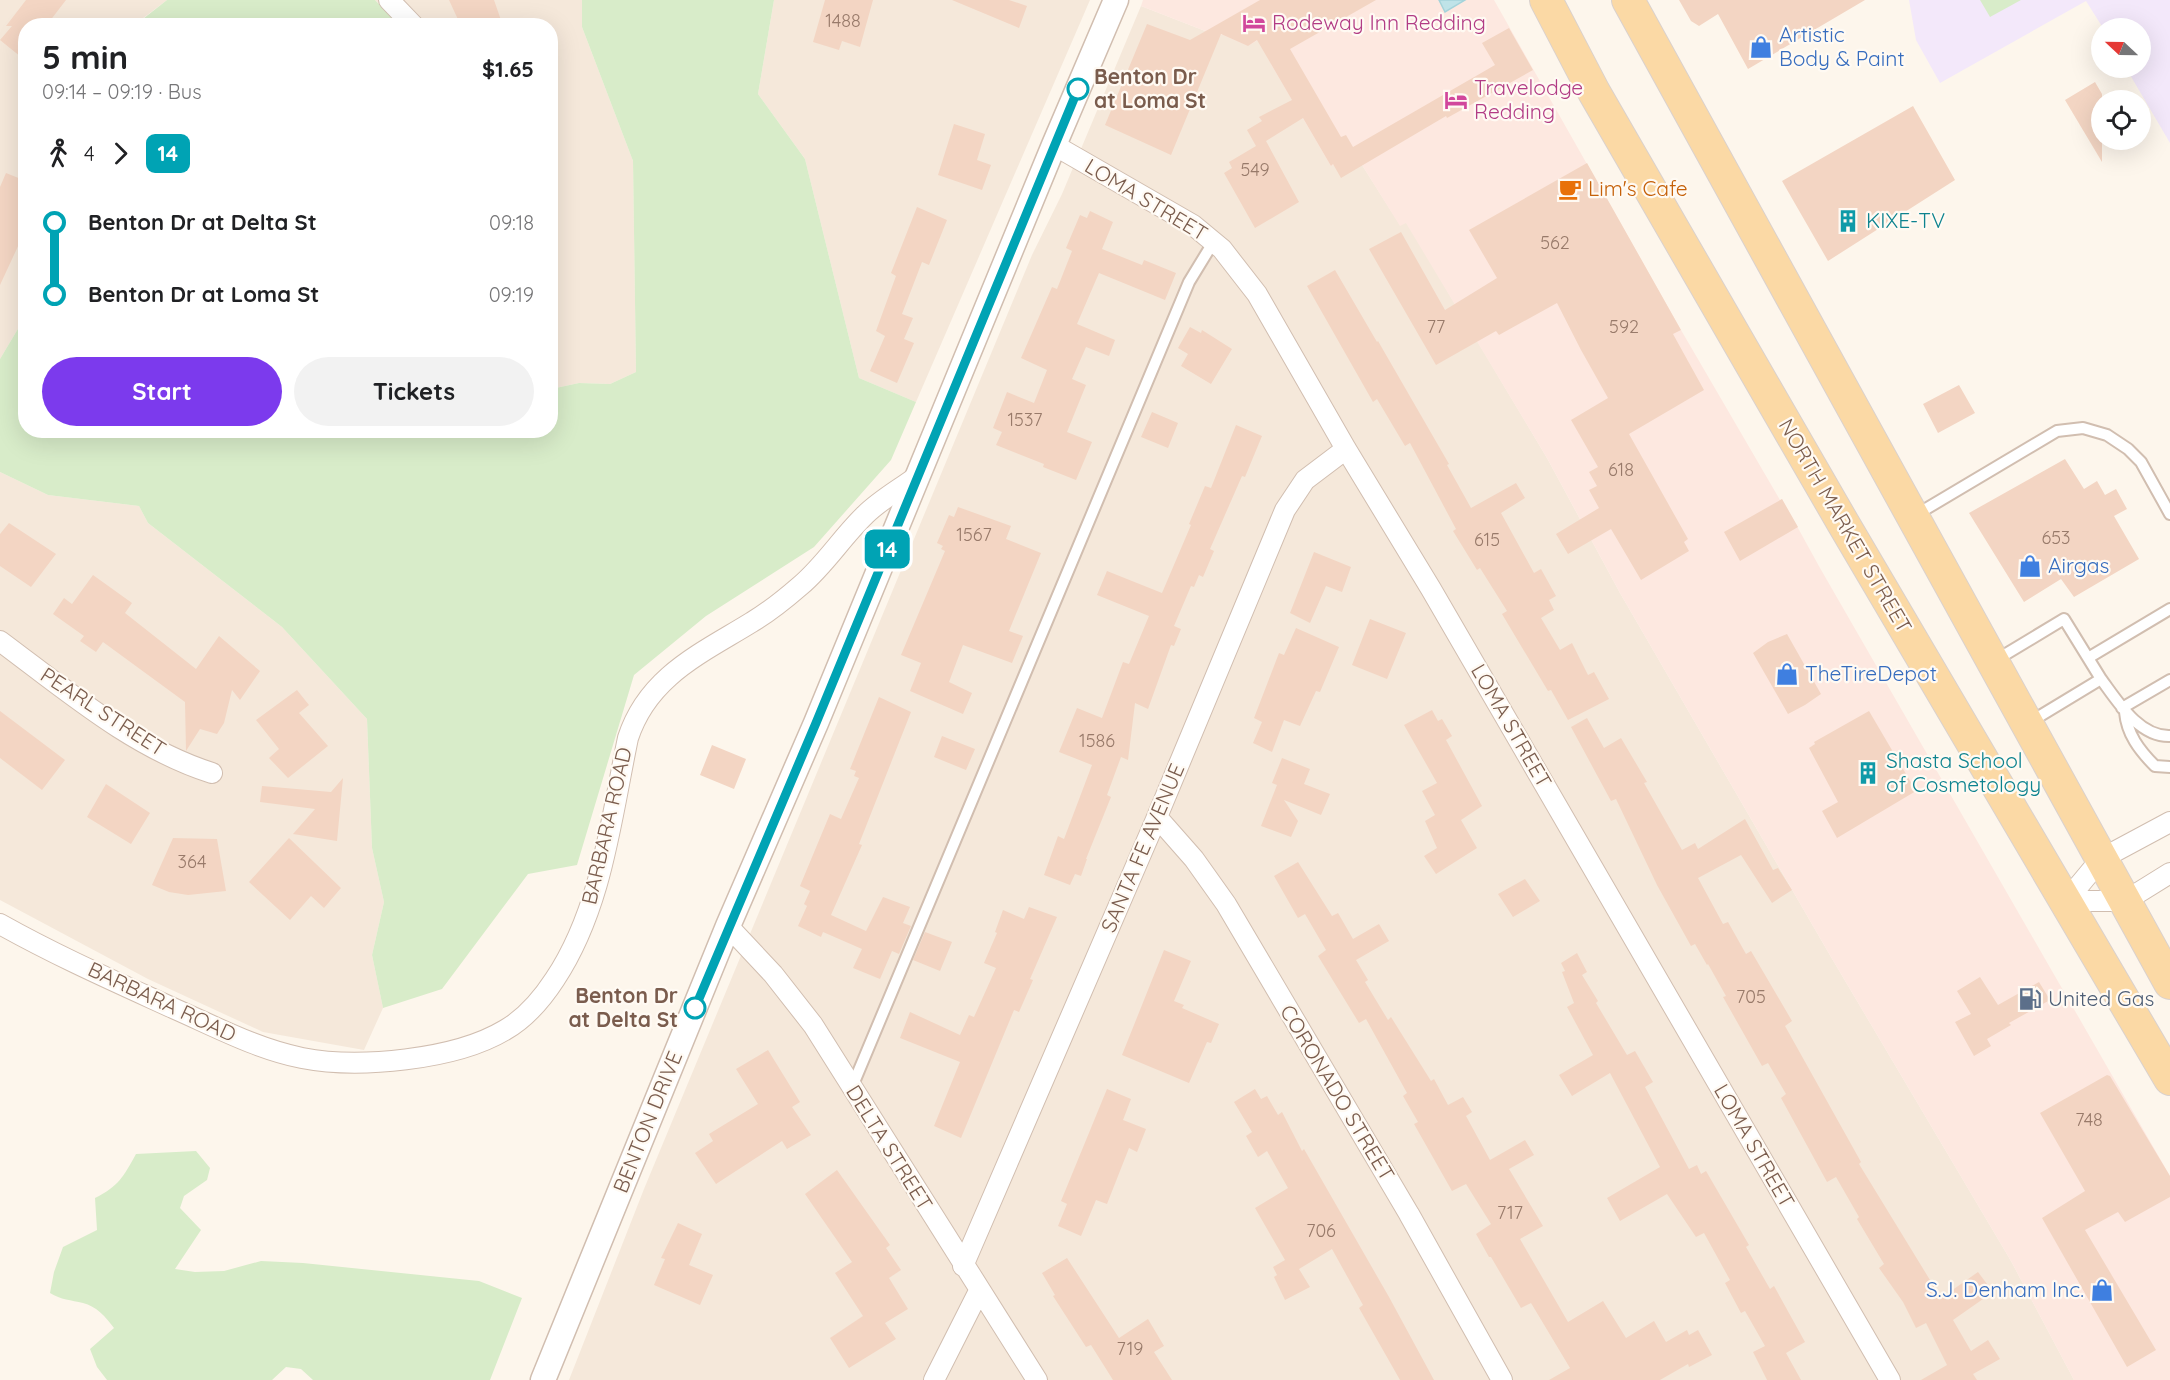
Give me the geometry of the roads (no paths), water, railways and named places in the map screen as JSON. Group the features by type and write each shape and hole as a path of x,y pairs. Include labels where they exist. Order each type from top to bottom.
{"main road":[{"name":"NORTH MARKET STREET","path":"1546,0 1594,92 1843,523 2170,1079"},
{"path":"1629,0 2170,983"}],"street":[{"path":"389,0 406,18"},
{"name":"BENTON DRIVE","path":"543,1380 728,926 816,723 916,477 1116,0"},
{"name":"LOMA STREET","path":"1054,145 1193,225 1214,242 1257,294 1890,1380"},
{"name":"SANTA FE AVENUE","path":"963,1266 1157,817 1285,510 1305,480 1346,449"},
{"name":"BARBARA ROAD","path":"0,924 77,963 241,1039 297,1057 329,1062 420,1057 476,1045 492,1038 530,1011 554,980 572,949 599,876 628,738 644,705 685,662 754,621 794,592 818,569 865,514 916,477"},
{"name":"PEARL STREET","path":"0,641 121,729 182,762 212,773"},
{"name":"CORONADO STREET","path":"1157,817 1194,859 1226,904 1409,1214 1502,1380"},
{"path":"2066,901 2102,859 2170,822"},
{"path":"2066,901 2125,901 2170,873"},
{"name":"DELTA STREET","path":"728,926 794,998 1037,1380"},
{"path":"934,1380 979,1291"}],"lane":[{"path":"852,1088 1189,282 1214,242"},
{"path":"1913,517 2057,431 2083,428 2107,435 2128,449 2140,462 2170,514"},
{"path":"2088,658 2170,609"},
{"path":"1993,662 2064,619 2101,679 2124,710 2158,736 2170,736"},
{"path":"2027,724 2101,679"},
{"path":"2124,710 2170,680"},
{"path":"2124,710 2127,729 2146,757 2155,766 2170,768"}],"water":[{"path":"1439,0 1465,0 1445,12"}],"place":[{"name":"Rodeway Inn Redding","path":"1254,23"},
{"name":"Artistic Body & Paint","path":"1761,47"},
{"name":"Benton Dr at Loma St","path":"1078,89"},
{"name":"Travelodge Redding","path":"1456,100"},
{"name":"Lim's Cafe","path":"1570,189"},
{"name":"KIXE-TV","path":"1848,221"},
{"name":"Airgas","path":"2030,566"},
{"name":"TheTireDepot","path":"1787,674"},
{"name":"Shasta School of Cosmetology","path":"1868,773"},
{"name":"United Gas","path":"2030,999"},
{"name":"Benton Dr at Delta St","path":"695,1008"},
{"name":"S.J. Denham Inc.","path":"2102,1290"}]}
